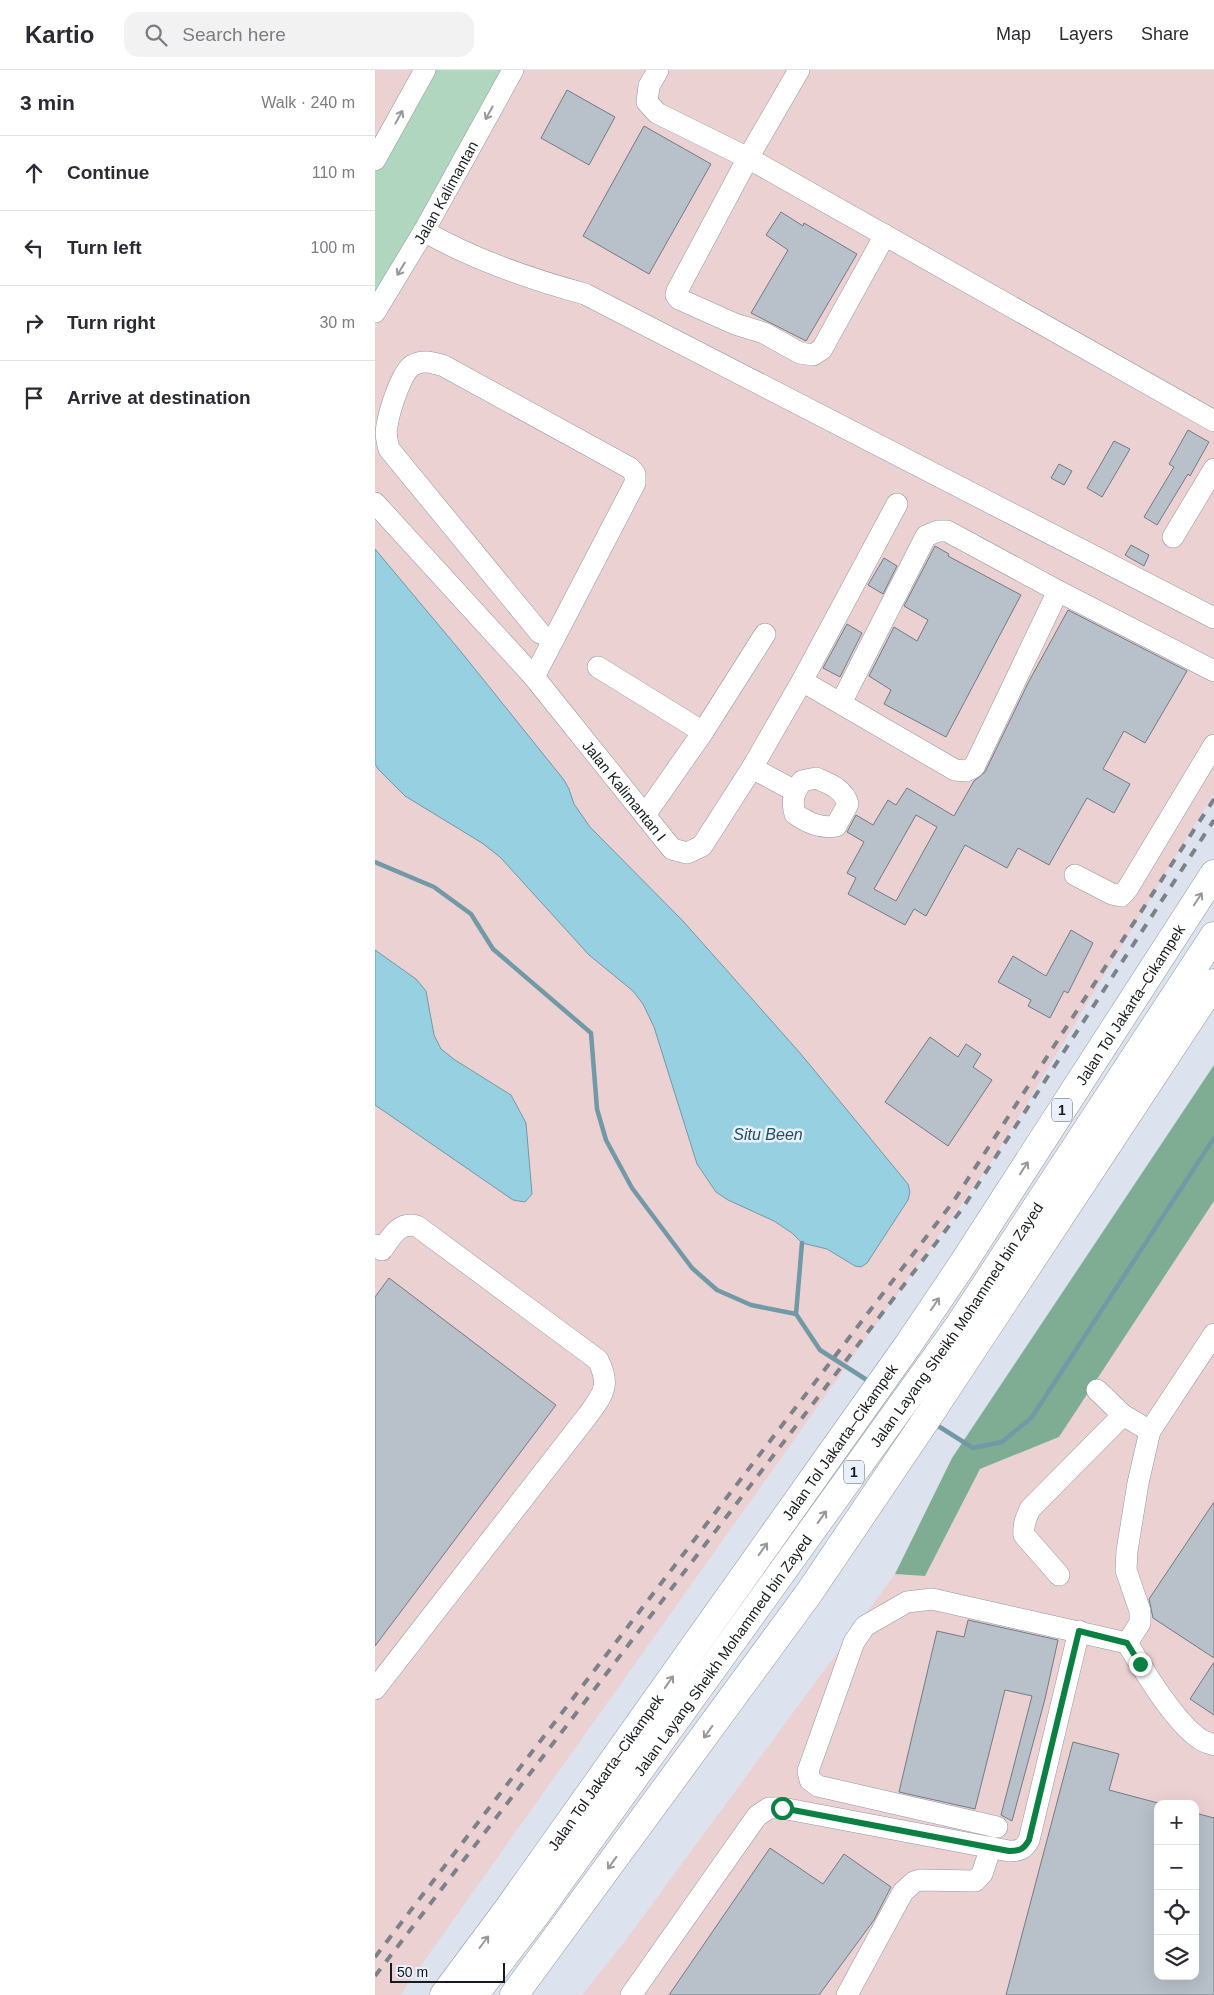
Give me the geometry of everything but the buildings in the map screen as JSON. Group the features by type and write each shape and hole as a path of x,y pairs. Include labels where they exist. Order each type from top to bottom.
{"highway":[{"name":"Jalan Tol Jakarta–Cikampek","path":"444,1995 509,1909 908,1345 971,1251 1214,874"},
{"name":"Jalan Layang Sheikh Mohammed bin Zayed","path":"474,1995 535,1916 958,1327 1214,936"},
{"name":"Jalan Layang Sheikh Mohammed bin Zayed","path":"490,1995 848,1513 1214,967"},
{"name":"1","path":"514,1995 809,1593 953,1380 1214,983"}],"street":[{"path":"375,160 425,70"},
{"name":"Jalan Kalimantan","path":"375,312 424,232 513,70"},
{"path":"658,70 649,86 647,102 657,113 748,158 1214,421"},
{"path":"799,70 748,158 677,291 679,299 735,324 764,333 800,352 813,355 822,349 885,235"},
{"path":"424,232 440,241 524,276 585,294 1214,618"},
{"path":"534,677 635,483 635,474 630,468 443,366 425,362 413,364 404,373 386,426 389,449 539,633"},
{"path":"1173,537 1214,469"},
{"name":"Jalan Kalimantan I","path":"375,503 534,677 672,849 687,853 702,846 751,768 802,681 897,504"},
{"path":"841,703 926,536 938,531 947,531 1214,671"},
{"path":"802,681 955,770 966,771 974,766 1059,591"},
{"path":"645,816 703,732 765,634"},
{"path":"598,667 703,732"},
{"path":"1075,875 1112,894 1121,896 1128,888 1214,745"},
{"path":"751,768 795,791"},
{"path":"375,1689 588,1415 601,1398 606,1387 605,1373 598,1360 417,1226 409,1224 397,1229 377,1251"},
{"path":"1127,1643 1140,1623 1140,1611 1126,1570 1137,1483 1150,1432 1214,1334"},
{"path":"1097,1390 1123,1415 1150,1432"},
{"path":"1059,1575 1025,1536 1023,1527 1026,1518 1030,1509 1123,1415"},
{"path":"1079,1631 1029,1840 1024,1849 1017,1851 994,1837 818,1786 810,1780 808,1771 854,1642 865,1626 907,1602 920,1599 932,1599 1079,1631 1127,1643 1184,1725 1200,1739 1214,1745"},
{"path":"631,1995 757,1816 769,1808 782,1808 994,1837"},
{"path":"847,1995 903,1892 909,1885 920,1880 975,1882 982,1874 994,1837"}],"shaded area":[{"path":"375,70 1214,70 1214,793 992,1161 400,1995 375,1995"},
{"path":"1214,1201 1214,1995 582,1995 625,1941 895,1574 925,1576 980,1469 1059,1437"}],"green space":[{"path":"425,70 508,70 375,305 375,160"},
{"path":"1214,1065 1214,1201 1059,1437 980,1469 925,1576 895,1574 952,1458"}],"water":[{"name":"Situ Been","path":"375,549 564,780 574,804 590,827 683,921 800,1053 908,1184 910,1192 908,1200 867,1263 861,1267 855,1266 827,1249 802,1243 792,1233 774,1221 728,1200 716,1192 697,1164 654,1027 643,1004 633,991 589,955 500,857 482,843 405,796 378,769 375,764"},
{"path":"375,950 416,979 426,991 434,1035 441,1049 455,1060 511,1095 526,1123 532,1194 525,1202 513,1200 375,1105"}],"waterway":[{"path":"375,862 434,887 471,914 493,949 591,1033 597,1109 606,1140 632,1188 692,1268 717,1290 751,1305 796,1314 820,1350 870,1382"},
{"path":"935,1424 973,1448 1002,1442 1032,1417 1214,1138"},
{"path":"796,1314 802,1243"}],"railway":[{"path":"375,1957 953,1202 1214,799"},
{"path":"375,1976 962,1209 1214,820"}],"route":[{"path":"782,1808 1009,1851 1024,1849 1029,1840 1079,1631 1127,1643 1140,1664"}]}
